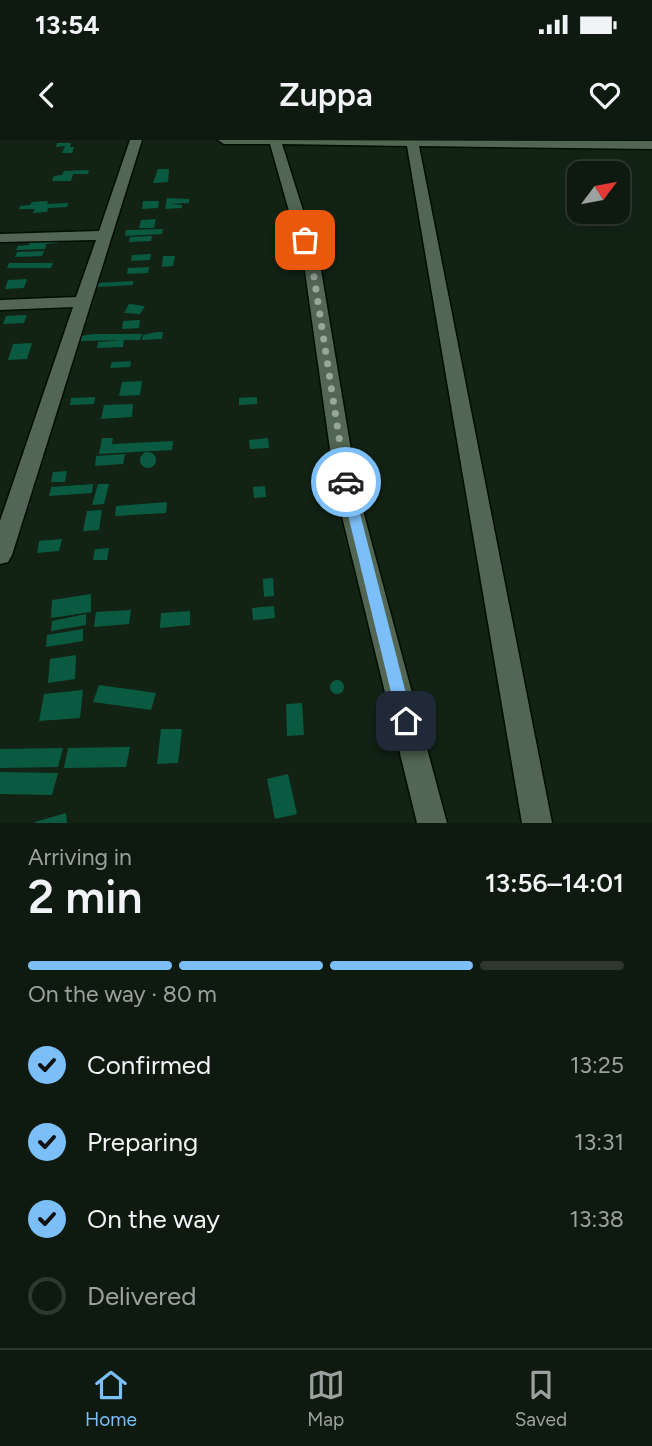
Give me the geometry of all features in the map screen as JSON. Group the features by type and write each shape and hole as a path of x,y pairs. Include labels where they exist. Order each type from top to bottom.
{"street":[{"path":"1,546 136,140"},
{"path":"223,140 652,145"},
{"path":"275,141 312,264 348,492 432,823"},
{"path":"413,141 537,823"},
{"path":"0,238 105,235"},
{"path":"0,305 83,302"}],"building":[{"path":"57,143 71,143 70,147 74,147 72,153 62,153 65,146 56,147"},
{"path":"158,169 169,169 168,182 153,183"},
{"path":"89,170 88,174 73,174 71,181 52,181 54,176 62,175 64,171"},
{"path":"167,198 189,199 189,203 168,204 182,205 182,208 165,209"},
{"path":"48,201 47,204 68,203 67,207 48,208 47,212 33,213 35,209 19,209 20,206 30,205 32,202"},
{"path":"143,201 159,201 158,208 142,209"},
{"path":"156,219 154,228 139,228 141,220"},
{"path":"163,229 162,234 125,236 126,230"},
{"path":"152,236 151,241 129,242 130,237"},
{"path":"58,239 57,243 46,244 45,249 16,250 18,246 29,245 31,240"},
{"path":"44,251 42,256 15,257 17,252"},
{"path":"151,254 150,260 131,261 132,255"},
{"path":"163,256 175,256 173,266 162,267"},
{"path":"9,263 53,263 51,268 7,268"},
{"path":"149,267 148,273 127,274 128,268"},
{"path":"27,279 24,288 5,289 8,280"},
{"path":"133,281 133,285 96,287 97,283"},
{"path":"129,304 145,306 140,314 124,313"},
{"path":"27,315 24,323 3,324 6,316"},
{"path":"140,320 139,328 122,329 123,321"},
{"path":"163,332 162,339 142,340 143,335"},
{"path":"142,334 140,340 124,340 123,347 97,348 98,342 122,340 80,341 81,336"},
{"path":"32,343 27,359 8,360 13,344"},
{"path":"131,361 130,367 110,368 112,362"},
{"path":"142,381 140,395 119,396 122,382"},
{"path":"95,397 94,404 70,405 71,398"},
{"path":"257,397 257,404 239,405 239,398"},
{"path":"133,404 132,417 101,419 104,405"},
{"path":"102,438 113,438 112,444 173,441 172,450 99,454"},
{"path":"268,438 269,448 250,449 249,440"},
{"path":"148,452 156,460 148,468 140,460"},
{"path":"125,454 123,464 95,466 96,456"},
{"path":"67,471 65,482 51,482 53,472"},
{"path":"93,484 92,493 49,496 51,487"},
{"path":"98,484 109,484 104,504 92,505"},
{"path":"265,486 266,497 254,498 253,487"},
{"path":"167,502 166,513 115,516 116,506"},
{"path":"102,510 99,530 83,531 87,511"},
{"path":"62,539 59,551 37,553 39,541"},
{"path":"109,548 107,560 93,560 95,549"},
{"path":"273,578 274,596 264,597 263,579"},
{"path":"91,594 91,612 51,618 52,600"},
{"path":"274,606 275,618 253,620 252,608"},
{"path":"131,610 129,624 94,627 96,612"},
{"path":"190,611 190,625 160,628 161,613"},
{"path":"86,614 86,625 51,631 52,621"},
{"path":"83,629 83,641 46,647 47,635"},
{"path":"76,655 75,679 48,683 50,659"},
{"path":"334,680 340,680 344,687 340,694 334,694 330,690 330,684"},
{"path":"99,685 156,693 151,710 93,702"},
{"path":"83,690 80,718 39,721 44,694"},
{"path":"302,703 304,735 287,736 286,704"},
{"path":"161,729 182,729 178,763 157,764"},
{"path":"130,747 126,767 64,768 68,748"},
{"path":"63,748 58,767 0,768 0,749"},
{"path":"0,772 58,773 52,795 0,794"},
{"path":"288,774 297,814 275,819 267,779"},
{"path":"66,813 67,823 35,823 35,822"}],"way so far":[{"path":"305,240 312,264 346,482"}],"route":[{"path":"346,482 406,721"}]}
